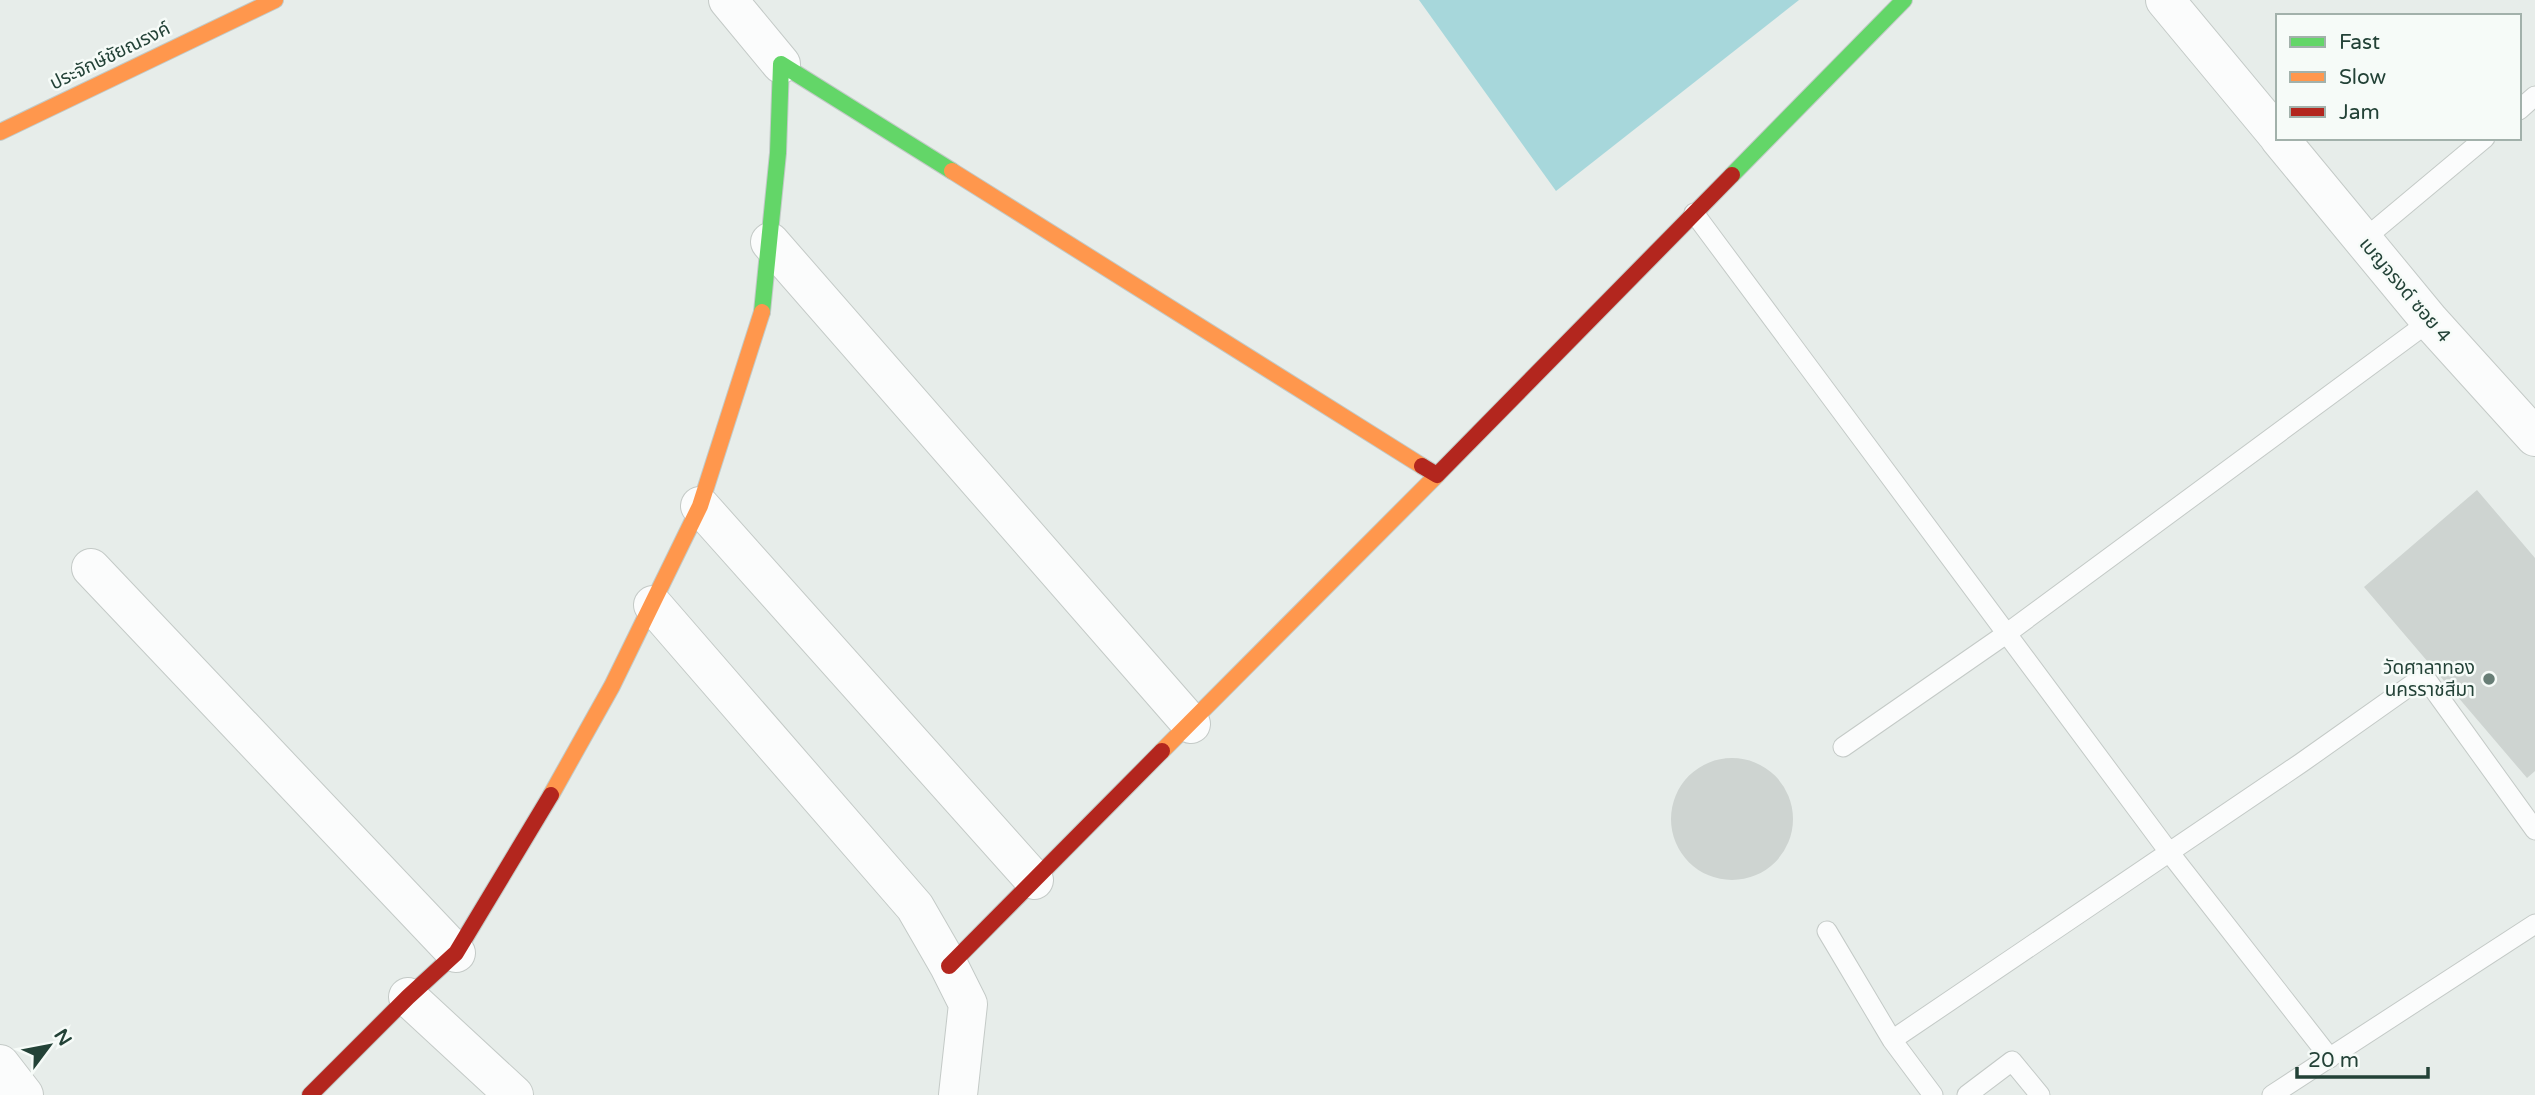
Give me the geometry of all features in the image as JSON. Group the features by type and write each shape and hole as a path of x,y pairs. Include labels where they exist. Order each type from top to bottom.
{"street":[{"name":"ประจักษ์ชัยณรงค์","path":"0,132 275,0"},
{"path":"728,0 781,64 1437,475"},
{"path":"949,966 1437,475 1903,0"},
{"name":"เบญจรงด์ ซอย 4","path":"2165,0 2276,133"},
{"path":"310,1095 456,953 522,845 612,686 700,506 762,312 778,153 781,64"},
{"name":"เบญจรงด์ ซอย 4","path":"2281,140 2430,321 2535,437"},
{"path":"770,242 1191,724"},
{"path":"700,506 1034,880"},
{"path":"91,568 456,953"},
{"path":"653,606 915,907 968,1004 958,1095"},
{"path":"408,997 514,1095"},
{"path":"0,1064 24,1095"}],"lane":[{"path":"2521,108 2535,96"},
{"path":"2363,240 2483,140"},
{"path":"1694,214 2169,852 2330,1058"},
{"path":"1843,747 2006,634 2430,321"},
{"path":"1892,1040 2424,676 2535,830"},
{"path":"2272,1095 2535,924"},
{"path":"1827,931 1892,1040 1933,1095"},
{"path":"1967,1095 2012,1061 2040,1095"}],"water":[{"path":"1419,0 1799,0 1556,191"}],"building":[{"name":"วัดศาลาทอง นครราชสีมา","path":"2477,490 2535,558 2535,771 2527,778 2364,587"},
{"path":"1732,758 1755,763 1775,776 1788,796 1793,819 1788,842 1775,862 1755,875 1732,880 1709,875 1689,862 1676,842 1671,819 1676,796 1689,776 1709,763"}],"traffic: fast":[{"path":"1732,175 1904,0"},
{"path":"762,312 778,153 781,64 952,171"}],"traffic: slow":[{"path":"0,132 275,0"},
{"path":"952,171 1422,466"},
{"path":"551,795 612,686 700,506 762,312"},
{"path":"1162,751 1437,475"}],"traffic: jam":[{"path":"1422,466 1437,475 1732,175"},
{"path":"949,966 1162,751"},
{"path":"310,1095 456,953 551,795"}],"place":[{"name":"วัดศาลาทอง นครราชสีมา","path":"2489,679"}]}
